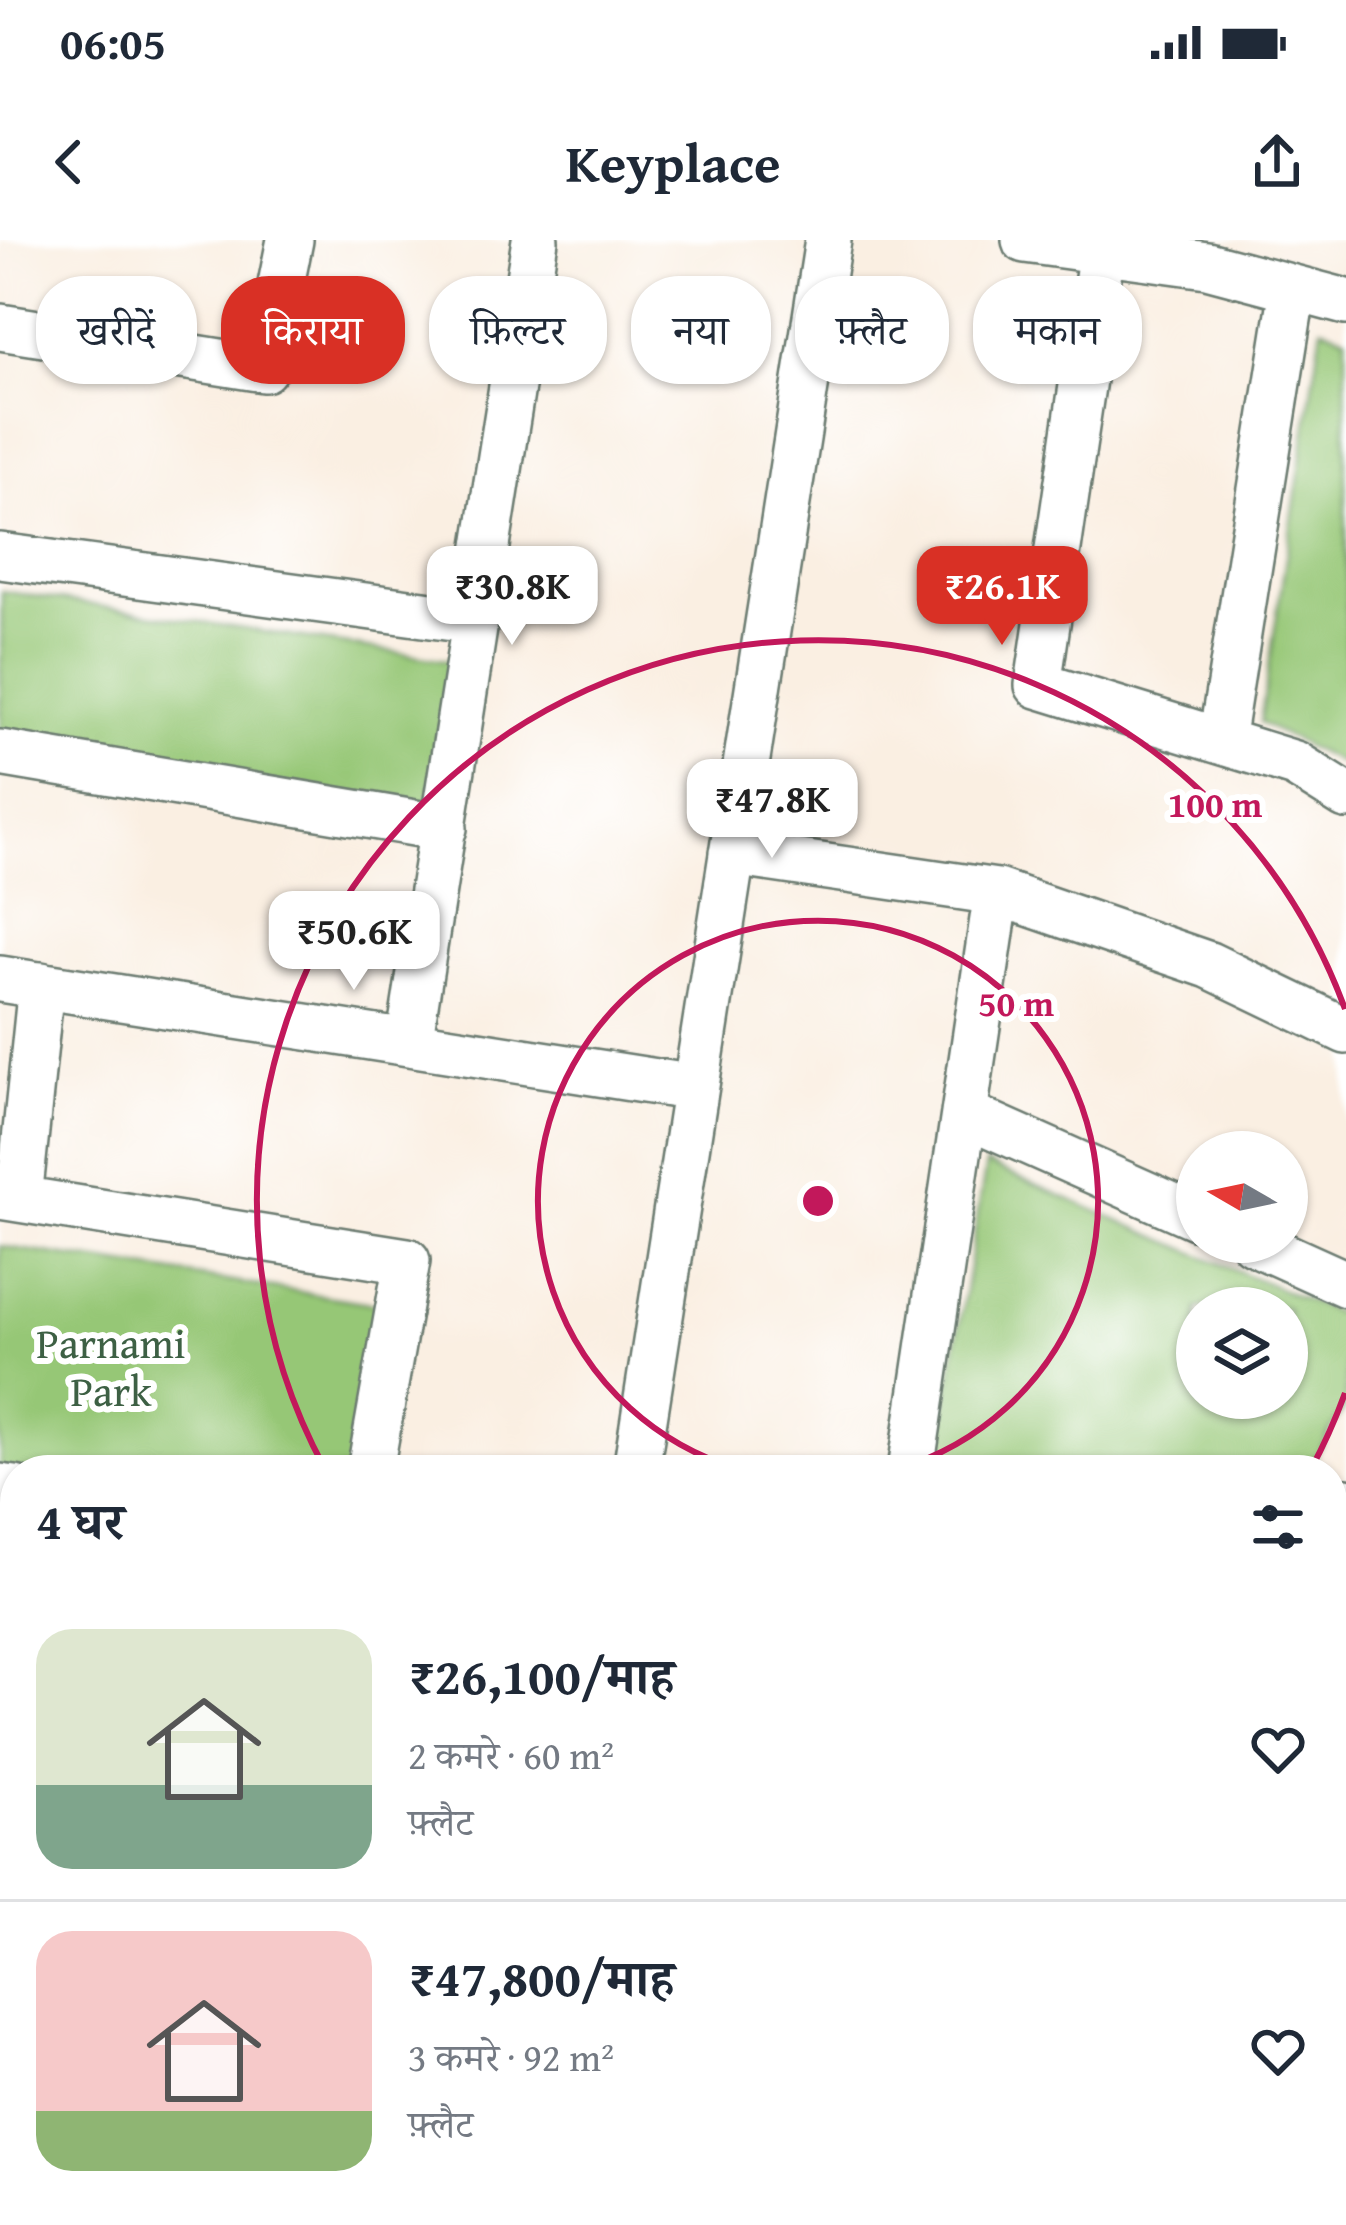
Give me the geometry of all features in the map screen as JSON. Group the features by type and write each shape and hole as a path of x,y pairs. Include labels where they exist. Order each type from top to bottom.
{"street":[{"path":"0,326 264,369 290,240"},
{"path":"409,1043 535,240"},
{"path":"638,1455 828,240"},
{"path":"1024,240 1208,265 1346,302"},
{"path":"1102,250 1038,685 1294,764 1346,796"},
{"path":"1221,741 1293,288"},
{"path":"0,556 475,621"},
{"path":"0,753 444,828"},
{"path":"732,854 998,892 1339,1016"},
{"path":"912,1455 998,892"},
{"path":"373,1455 407,1261 9,1198 20,982 695,1088"},
{"path":"964,1113 1176,1208"},
{"path":"1299,1263 1346,1284"}],"green space":[{"path":"1322,327 1346,336 1346,766 1260,723"},
{"path":"2,591 451,661 428,812 0,746"},
{"path":"986,1164 1176,1245 1176,1263 1219,1263 1275,1287 1176,1287 1176,1419 1308,1419 1308,1301 1346,1317 1346,1405 1316,1455 938,1455"},
{"name":"Parnami Park","path":"0,1246 383,1305 360,1455 0,1455"}]}
